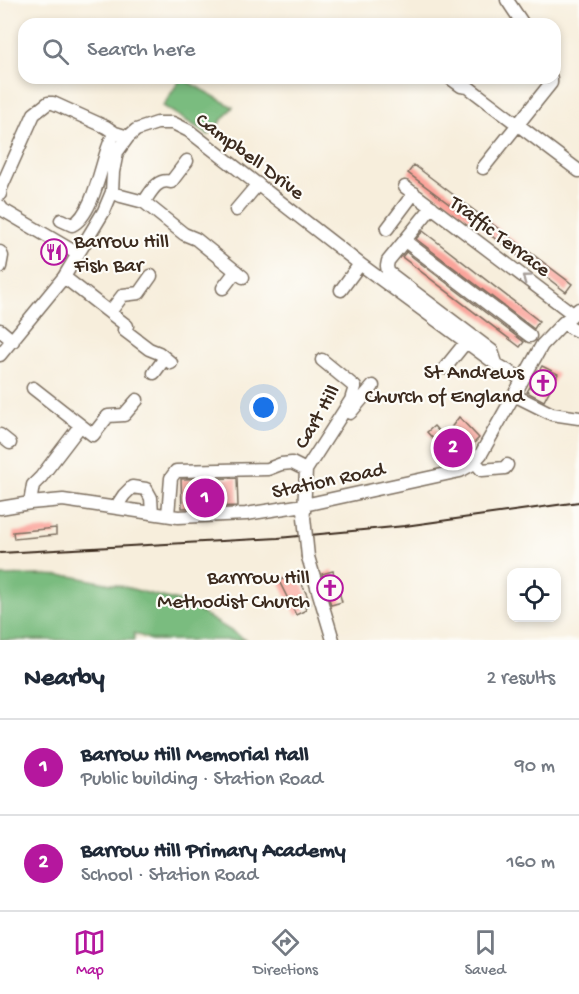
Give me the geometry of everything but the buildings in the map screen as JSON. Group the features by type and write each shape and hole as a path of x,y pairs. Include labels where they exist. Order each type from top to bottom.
{"street":[{"path":"507,0 519,18"},
{"path":"469,84 579,171"},
{"path":"483,168 549,84"},
{"path":"0,194 34,114 48,103 54,103 128,137 117,152 112,192 104,211 64,277 0,355"},
{"name":"Campbell Drive","path":"128,137 136,130 157,123 173,123 189,131 360,264 496,364 522,380"},
{"path":"61,220 72,225 77,223 84,212 98,185 109,145 115,133"},
{"path":"144,202 156,185 165,180 171,182 187,161"},
{"path":"236,210 258,184"},
{"name":"Traffic Terrace","path":"387,229 410,190 576,311"},
{"path":"112,192 144,202 184,234 196,239 239,274 223,288"},
{"path":"0,206 3,210 78,254"},
{"path":"432,207 388,261 388,272 492,351 496,364"},
{"path":"405,241 531,336"},
{"path":"0,252 2,256 0,267"},
{"path":"341,290 360,264"},
{"path":"110,312 123,295 139,293 151,276"},
{"path":"64,277 128,326 124,330 149,350 168,360 154,372"},
{"name":"Station Road","path":"0,508 63,501 178,517 304,511 456,472 468,467 481,454 542,345 576,311"},
{"path":"563,323 579,332"},
{"path":"0,330 13,341"},
{"path":"445,368 466,342"},
{"name":"Cart Hill","path":"322,360 355,387 351,400 306,470 304,511 308,556 333,640"},
{"path":"320,449 373,387"},
{"path":"33,388 93,435 108,416 124,415 137,400"},
{"path":"514,395 552,414 579,418"},
{"path":"30,503 33,485 80,426"},
{"path":"474,461 482,470 505,468 507,465"},
{"path":"168,515 171,478 176,471 268,469 292,463 306,470"},
{"path":"116,507 132,487 146,489 151,498 152,513"}],"green space":[{"path":"177,84 192,84 233,107 209,135 163,106"},
{"path":"0,576 71,576 185,603 246,640 151,640 134,633 134,640 0,640"}],"railway":[{"path":"0,553 278,538 405,526 579,502"}],"place":[{"name":"Barrow Hill Fish Bar","path":"54,252"},
{"name":"St Andrews Church of England","path":"543,383"},
{"name":"Barrow Hill Primary Academy","path":"453,448"},
{"name":"Barrow Hill Memorial Hall","path":"205,498"},
{"name":"Barrrow Hill Methodist Church","path":"330,588"}]}
